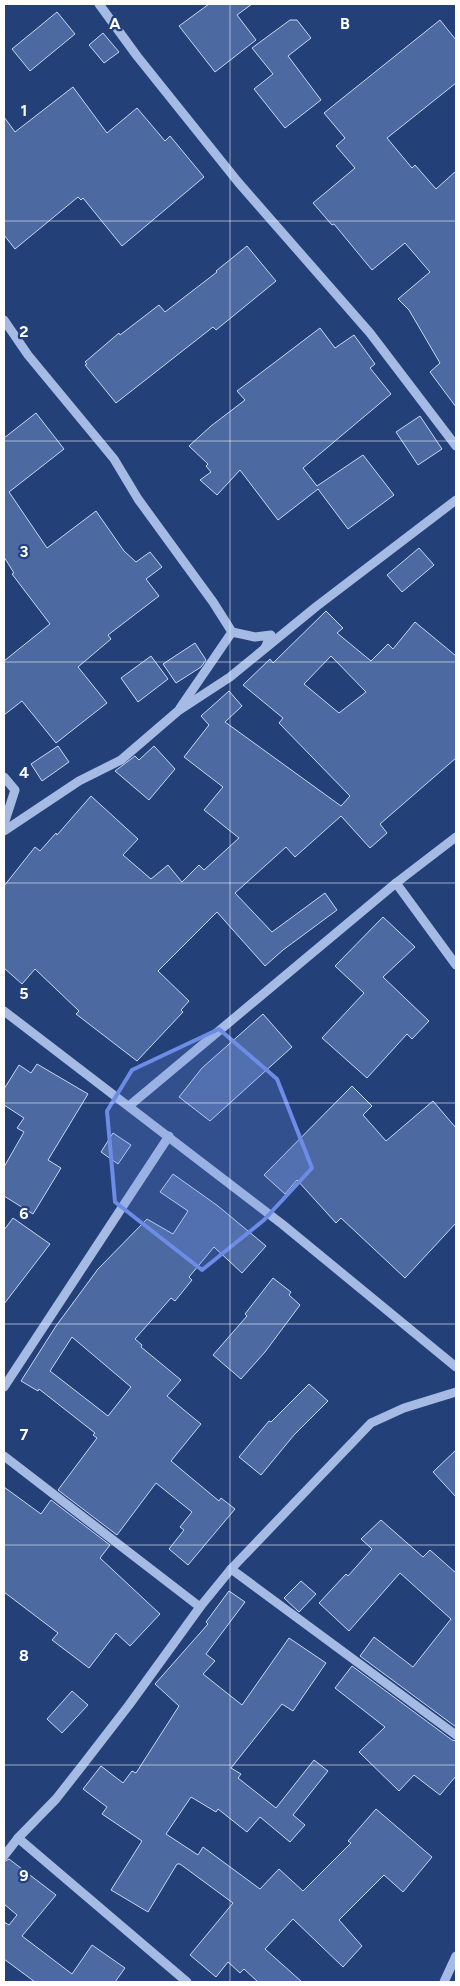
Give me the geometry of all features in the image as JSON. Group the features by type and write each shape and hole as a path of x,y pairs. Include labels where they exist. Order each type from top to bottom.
{"street":[{"path":"99,4 137,56 238,182 370,333 456,446"},
{"path":"4,320 28,355 114,458 138,499 213,602 232,632 255,637 271,635 264,651"},
{"path":"4,831 79,781 120,760 178,711 210,692 264,651 317,606 456,500"},
{"path":"178,711 232,632"},
{"path":"4,777 15,790 4,824"},
{"path":"129,1106 396,883 456,837"},
{"path":"396,883 456,965"},
{"path":"4,1011 282,1224 456,1367"},
{"path":"4,1385 169,1136"},
{"path":"4,1856 18,1838 56,1799 129,1705 200,1607 231,1569 371,1423 404,1408 456,1392"},
{"path":"4,1456 200,1607"},
{"path":"231,1569 456,1735"},
{"path":"18,1838 187,1982"},
{"path":"444,1982 456,1956"}],"highlighted area":[{"path":"219,1029 277,1079 312,1168 264,1220 202,1270 115,1202 107,1111 132,1070"}],"building":[{"path":"209,4 252,4 237,15 256,40 215,72 179,26"},
{"path":"57,12 75,34 30,71 12,49"},
{"path":"290,20 297,20 311,38 288,56 321,100 285,128 254,89 273,74 252,48"},
{"path":"440,20 456,40 456,83 387,138 412,168 415,165 436,189 456,171 456,407 430,372 440,363 409,310 398,299 430,272 405,243 372,270 334,224 332,225 313,203 355,168 336,146 345,138 324,113"},
{"path":"103,33 119,52 104,63 89,45"},
{"path":"73,87 107,133 137,108 165,141 170,136 204,177 122,246 83,198 81,200 78,197 15,249 4,235 4,117 15,132"},
{"path":"247,246 276,281 216,330 213,327 116,403 85,365 87,364 85,362 119,333 120,335 159,305 165,312"},
{"path":"320,328 335,348 354,335 375,364 370,368 391,394 303,468 317,486 363,455 394,495 348,529 318,489 278,520 240,470 217,495 200,480 211,472 206,466 208,464 189,446 245,400 237,391"},
{"path":"36,413 64,449 9,492 47,548 96,511 124,551 136,562 150,552 162,567 146,579 159,596 108,635 111,639 78,667 107,703 56,743 22,701 4,715 4,661 50,624 12,574 14,573 4,557 4,438"},
{"path":"420,416 442,449 418,465 396,432"},
{"path":"419,548 434,565 402,592 387,575"},
{"path":"326,611 343,628 337,633 371,661 388,644 393,649 415,622 456,656 456,758 380,824 387,833 370,848 341,816 295,857 286,847 235,893 272,932 325,893 337,910 283,950 265,966 217,912 158,971 189,1001 181,1010 183,1012 137,1061 76,1014 79,1011 35,969 22,984 4,968 4,886 35,847 40,851 56,833 57,835 91,796 138,839 123,855 151,879 168,865 182,882 199,865 204,870 239,838 204,810 223,787 184,757 209,725 201,716 229,691 242,706 225,722 341,806 350,796 279,723 283,718 243,685 270,659 273,663","holes":["331,656 366,692 339,713 304,684"]},
{"path":"195,643 206,660 201,667 176,683 163,664"},
{"path":"151,656 168,679 138,702 121,678"},
{"path":"58,746 69,762 42,781 31,764"},
{"path":"154,746 175,769 149,800 115,771 135,756 139,760"},
{"path":"383,917 415,947 383,977 429,1021 412,1039 407,1034 367,1078 322,1038 364,993 335,966"},
{"path":"263,1014 292,1047 210,1121 179,1097 202,1068"},
{"path":"37,1064 88,1094 48,1160 61,1168 33,1214 4,1196 4,1167 24,1132 17,1128 24,1118 4,1105 4,1089 19,1065 31,1073"},
{"path":"352,1086 372,1106 363,1115 386,1141 433,1101 456,1128 456,1223 405,1278 341,1218 336,1223 297,1180 285,1194 264,1175"},
{"path":"113,1133 131,1145 118,1164 101,1152"},
{"path":"173,1174 218,1206 266,1246 242,1273 214,1247 189,1277 192,1280 175,1301 171,1298 135,1339 142,1345 141,1347 181,1380 167,1396 201,1424 171,1461 219,1501 221,1498 235,1509 188,1565 169,1549 184,1530 180,1527 192,1512 156,1483 117,1535 58,1490 97,1438 93,1435 95,1433 39,1389 38,1391 21,1381 56,1326 98,1269 147,1219 173,1234 188,1211 160,1192","holes":["72,1337 131,1387 108,1416 50,1371"]},
{"path":"13,1218 50,1244 4,1304 4,1230"},
{"path":"273,1278 291,1292 289,1295 300,1305 265,1352 241,1379 213,1355 247,1316 245,1314"},
{"path":"309,1384 328,1401 294,1435 261,1475 239,1457 269,1421 271,1422"},
{"path":"456,1450 456,1497 433,1472"},
{"path":"4,1487 41,1514 51,1500 110,1545 100,1558 160,1614 130,1646 116,1633 89,1668 52,1640 58,1633 4,1592"},
{"path":"381,1520 423,1557 430,1550 456,1573 456,1727 360,1656 374,1637 413,1667 451,1619 400,1573 349,1631 319,1603 346,1574 348,1576 372,1549 361,1539"},
{"path":"301,1581 316,1594 299,1612 284,1598"},
{"path":"229,1591 245,1602 206,1654 215,1661 203,1674 242,1705 289,1638 326,1663 293,1711 282,1704 231,1768 241,1774 238,1778 276,1808 314,1760 328,1771 293,1815 305,1825 290,1842 260,1817 247,1832 218,1809 216,1812 191,1797 166,1834 198,1855 203,1847 260,1889 279,1869 303,1891 351,1843 348,1841 376,1809 432,1857 403,1892 384,1875 339,1920 362,1946 343,1967 293,1919 265,1949 302,1982 258,1982 244,1969 240,1973 228,1962 216,1977 190,1955 233,1903 180,1864 177,1864 148,1912 111,1890 142,1841 102,1814 107,1807 83,1789 101,1766 123,1783 132,1771 136,1773 179,1706 155,1684 208,1624 206,1622"},
{"path":"352,1666 452,1740 456,1741 456,1776 440,1795 414,1775 399,1791 359,1752 385,1727 335,1688"},
{"path":"72,1691 88,1705 62,1733 47,1719"},
{"path":"9,1859 56,1895 22,1936 72,1974 92,1945 125,1968 115,1982 35,1982 4,1959 4,1922 9,1925 17,1915 4,1904 4,1862"}]}
